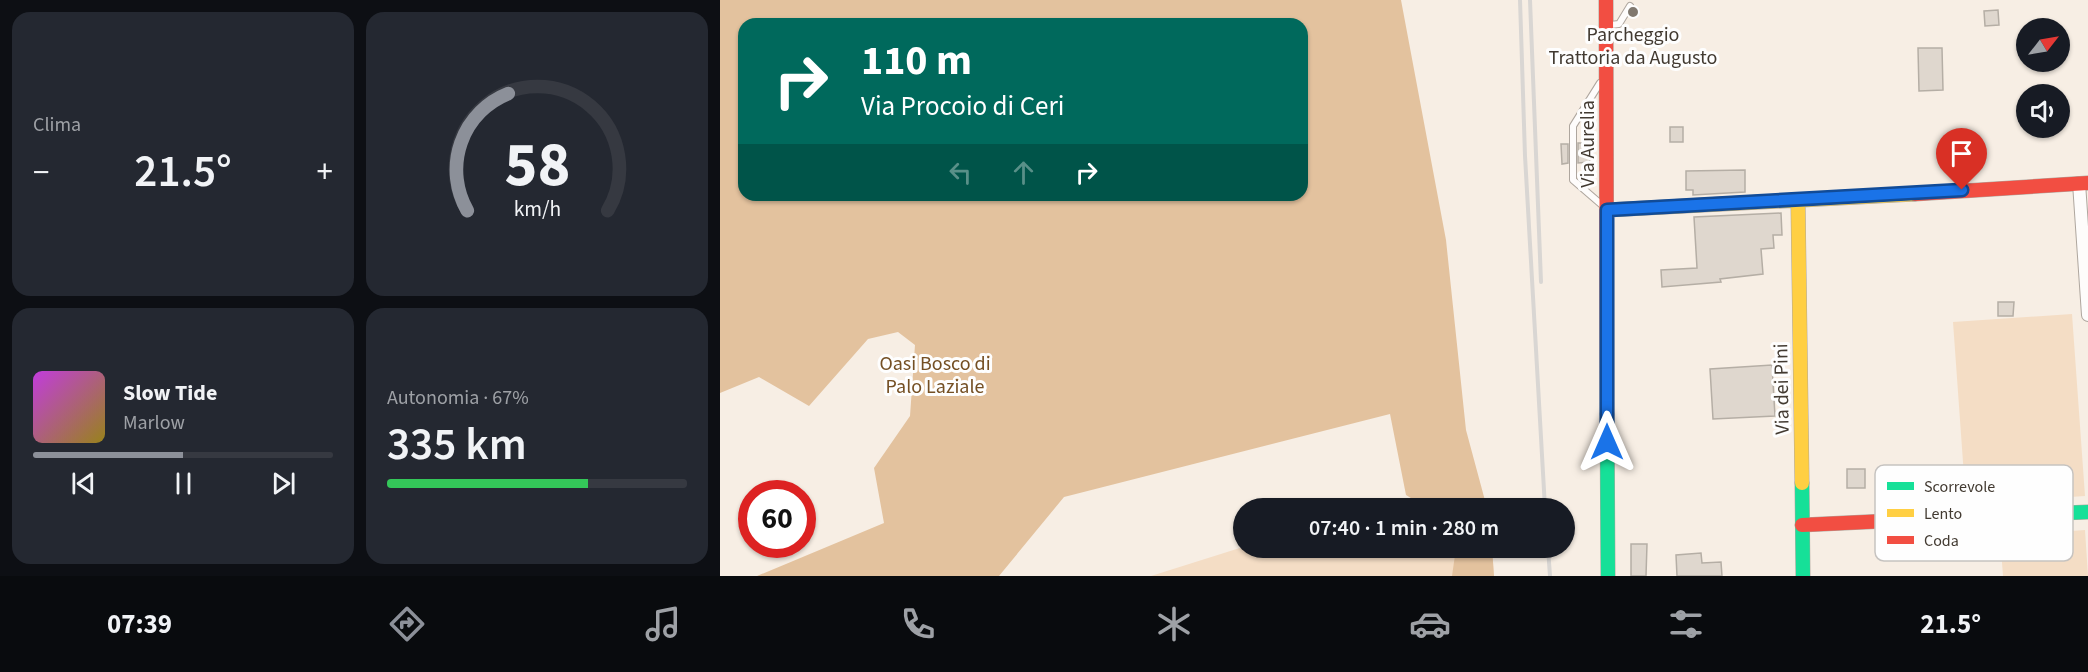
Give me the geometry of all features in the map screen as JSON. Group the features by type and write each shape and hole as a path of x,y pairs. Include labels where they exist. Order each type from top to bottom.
{"street":[{"name":"Via Aurelia","path":"1606,0 1608,576"},
{"path":"1607,210 1798,201 2084,183 2088,315"},
{"name":"Via dei Pini","path":"1798,201 1803,576"},
{"path":"2073,513 2088,512"},
{"path":"1802,525 1875,522"}],"lane":[{"path":"1606,26 1619,24 1630,6"},
{"path":"1606,72 1573,126 1573,180 1607,210"}],"shaded area":[{"path":"2072,314 2085,496 2073,497 2073,465 1963,465 1953,322"},
{"path":"2085,530 2088,576 2003,576 2002,561 2073,561 2073,531"},
{"path":"1233,550 1233,558 1493,558 1494,576 1151,576"}],"green space":[{"name":"Oasi Bosco di Palo Laziale","path":"720,0 1401,0 1446,240 1466,430 1484,498 1411,498 1406,495 1390,414 1064,497 999,576 757,576 800,558 816,558 816,551 884,523 874,468 910,416 915,345 898,332 868,339 809,406 759,377 720,393"},
{"path":"1455,558 1493,558 1494,576 1452,576"}],"building":[{"path":"1998,10 1999,25 1985,26 1984,11"},
{"path":"1918,48 1942,48 1943,90 1919,91"},
{"path":"1670,127 1683,127 1683,142 1670,142"},
{"path":"1578,143 1589,143 1590,162 1578,163"},
{"path":"1561,144 1568,144 1568,163 1562,164"},
{"path":"1745,170 1745,192 1693,195 1693,190 1686,190 1686,171"},
{"path":"1781,213 1782,235 1773,235 1774,248 1761,249 1763,274 1720,279 1721,282 1662,287 1661,270 1697,268 1694,217"},
{"path":"1998,302 2014,302 2013,316 1998,316"},
{"path":"1772,365 1775,416 1713,419 1710,369"},
{"path":"1847,469 1865,469 1865,488 1847,488"},
{"path":"1631,544 1647,544 1646,576 1631,576"},
{"path":"1701,553 1702,563 1721,562 1722,576 1677,576 1676,555"}],"railway":[{"path":"1520,0 1525,156 1544,498"},
{"path":"1530,0 1541,282"},
{"path":"1549,558 1550,576"}],"traffic: fast":[{"path":"1607,414 1608,576"},
{"path":"1802,483 1803,576"},
{"path":"2073,513 2088,512"}],"traffic: slow":[{"path":"1607,210 1915,194"},
{"path":"1798,201 1802,483"}],"traffic: jam":[{"path":"1606,0 1607,414"},
{"path":"1915,194 2088,183"},
{"path":"1802,525 1875,522"}],"place":[{"name":"Parcheggio Trattoria da Augusto","path":"1633,12"}],"route":[{"path":"1607,442 1607,210 1962,190"}]}
